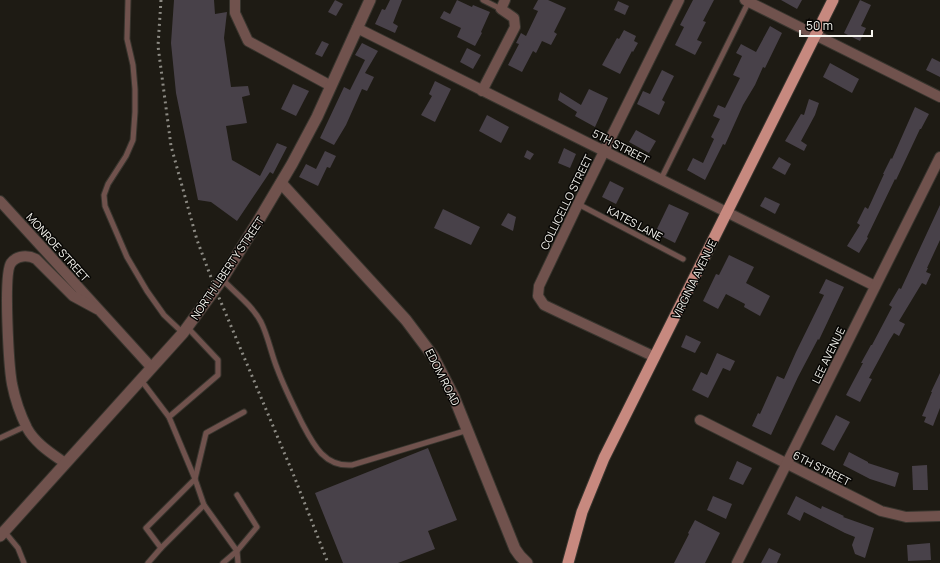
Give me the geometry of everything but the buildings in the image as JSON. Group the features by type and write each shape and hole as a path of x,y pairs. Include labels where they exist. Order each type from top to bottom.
{"main road":[{"name":"VIRGINIA AVENUE","path":"568,563 578,524 595,480 616,433 833,0"}],"street":[{"path":"235,0 235,13 248,41 331,86"},
{"name":"NORTH LIBERTY STREET","path":"2,534 64,463 185,330 222,279 282,183 317,117 370,0"},
{"name":"COLLICELLO STREET","path":"655,357 565,316 544,305 538,296 539,286 578,204 679,0"},
{"path":"748,1 940,97"},
{"path":"482,91 515,27 514,18 503,4"},
{"name":"5TH STREET","path":"357,28 875,286"},
{"name":"LEE AVENUE","path":"737,563 940,157"},
{"name":"EDOM ROAD","path":"282,183 406,320 433,356 447,381 468,430 515,549 527,563"},
{"name":"MONROE STREET","path":"0,201 151,367"},
{"name":"MONROE STREET","path":"64,463 36,440 26,426 14,390 10,364 7,283 10,264 15,259 23,256 36,259 73,296 97,309"},
{"name":"6TH STREET","path":"700,420 886,513 911,518 940,516"}],"lane":[{"path":"128,0 127,39 133,66 135,90 133,140 126,156 108,184 104,202 106,211 128,258 144,287 161,311 185,330 218,360 218,375 169,417"},
{"path":"483,0 503,4"},
{"path":"660,179 748,1"},
{"name":"KATES LANE","path":"578,204 683,259"},
{"path":"222,279 251,308 260,320 287,393 318,451 328,460 337,464 352,465 468,430"},
{"path":"140,379 169,417 195,479 204,505 237,551 238,563"},
{"path":"162,548 146,528 195,479 206,433 244,412"},
{"path":"0,438 26,426"},
{"path":"223,563 237,551 257,527 237,495"},
{"path":"148,563 204,505"},
{"path":"2,534 18,548 24,563"}],"railway":[{"path":"161,0 158,46 171,146 197,240 215,288 294,476 328,563"}]}
